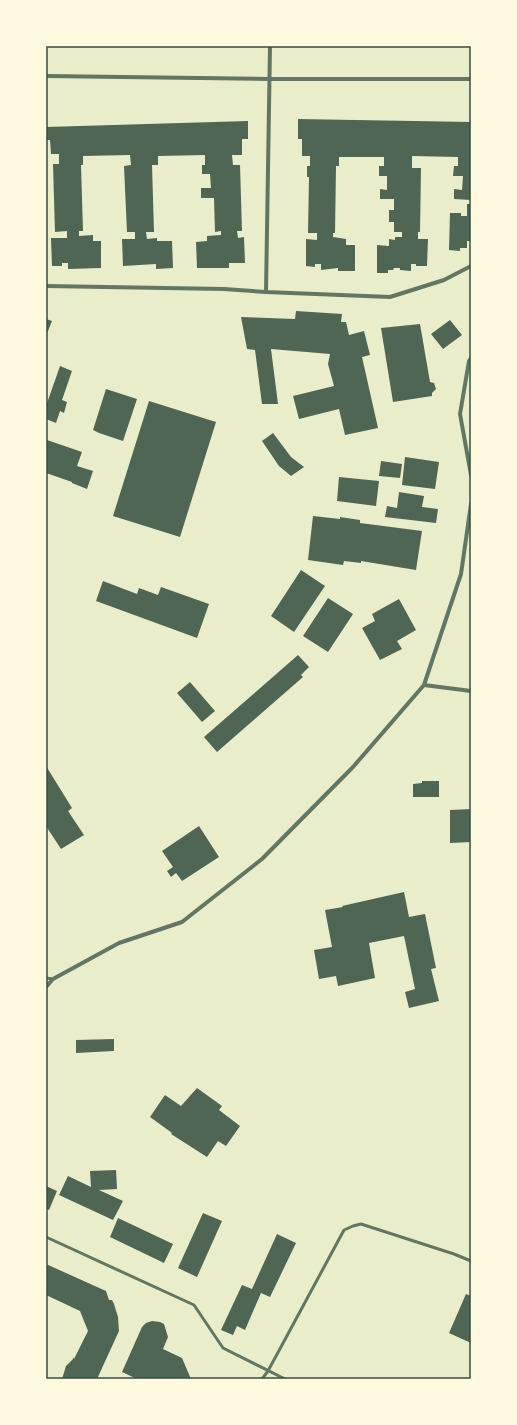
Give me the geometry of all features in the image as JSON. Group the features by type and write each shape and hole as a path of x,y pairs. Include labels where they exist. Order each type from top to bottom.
{"street":[{"path":"266,292 270,46"},
{"path":"46,76 270,79 471,79"},
{"path":"46,286 224,289 390,297 444,280 471,266"},
{"path":"471,358 469,361 460,414 471,475"},
{"path":"46,986 53,979 119,943 182,922 189,918 262,859 353,767 424,685 461,574 471,504"},
{"path":"424,685 471,691"}],"lane":[{"path":"46,978 53,979"},
{"path":"262,1379 268,1371 344,1230 361,1224 454,1254 471,1261"},
{"path":"46,1237 194,1305 223,1348 285,1379"}],"building":[{"path":"298,119 471,122 471,200 454,199 454,189 462,190 463,176 453,176 454,166 458,166 458,157 412,156 412,168 421,168 420,232 418,232 418,239 428,239 427,266 416,266 416,264 411,264 411,271 394,268 393,270 388,270 388,273 377,273 377,245 389,246 389,239 395,240 395,237 402,237 402,232 394,232 394,222 389,222 389,210 394,210 394,199 380,199 380,189 387,190 387,176 379,176 379,166 384,166 384,157 339,157 339,166 336,166 335,233 333,233 333,237 346,239 346,245 355,245 355,271 338,271 338,268 321,270 321,264 315,264 315,267 306,266 306,239 317,240 317,233 308,233 309,177 307,177 307,166 310,166 310,156 302,156 302,139 298,139"},
{"path":"248,121 248,139 242,139 242,155 232,155 233,165 240,165 242,231 237,231 238,238 244,237 245,263 229,263 229,268 197,268 196,242 207,241 207,236 221,235 221,231 215,232 214,198 201,198 201,188 211,188 210,174 202,174 202,165 205,165 205,155 158,156 158,165 152,165 154,232 146,232 147,239 157,238 157,241 172,241 173,268 156,269 156,264 123,266 122,239 135,239 135,232 127,232 124,166 131,165 130,155 83,156 83,165 81,165 83,231 79,231 79,236 93,235 93,241 101,241 101,268 68,269 68,263 62,263 62,266 52,266 51,238 67,238 67,231 55,232 53,164 59,164 59,154 51,154 50,140 46,140 46,127"},
{"path":"467,204 471,204 471,241 467,241 467,248 460,248 460,251 449,250 450,213 461,213 461,216 467,216"},
{"path":"296,311 342,314 341,322 346,322 349,335 364,331 370,355 362,357 378,428 345,435 339,409 299,419 293,396 334,386 328,364 330,354 271,349 278,404 262,404 255,350 247,349 241,317 295,319"},
{"path":"46,319 52,321 46,336"},
{"path":"450,320 462,335 443,349 431,334"},
{"path":"420,324 430,382 434,383 436,389 432,393 432,396 393,402 381,328"},
{"path":"60,366 72,371 62,400 67,402 64,413 60,411 56,423 46,419 46,406"},
{"path":"106,389 137,399 123,441 93,430"},
{"path":"149,401 216,422 180,537 113,516"},
{"path":"273,433 291,457 304,467 291,476 279,466 262,441"},
{"path":"47,440 82,452 77,466 93,471 87,489 46,473"},
{"path":"405,457 439,462 435,489 402,485"},
{"path":"381,461 402,464 400,478 379,476"},
{"path":"339,477 379,481 376,506 337,501"},
{"path":"399,492 424,496 422,507 438,509 436,523 385,517 387,506 397,508"},
{"path":"313,516 340,519 340,517 360,520 360,523 422,531 416,570 361,561 361,563 344,561 343,565 308,560"},
{"path":"301,570 325,586 294,632 271,616"},
{"path":"103,581 137,594 139,588 158,595 161,587 209,604 197,638 96,601"},
{"path":"328,598 353,614 328,652 303,636"},
{"path":"399,599 416,630 397,641 402,649 380,660 362,628 375,621 372,614"},
{"path":"298,655 309,667 301,675 303,677 217,752 204,737"},
{"path":"190,682 215,711 202,722 177,693"},
{"path":"46,766 72,808 68,811 84,835 61,849 46,826"},
{"path":"422,781 439,781 439,797 413,797 413,784 422,783"},
{"path":"471,809 471,842 450,843 450,810"},
{"path":"199,826 219,857 182,881 176,873 171,877 167,871 173,867 162,851"},
{"path":"404,892 409,917 425,914 436,968 431,969 439,1001 409,1008 405,992 415,989 404,936 369,943 375,978 338,986 336,976 319,979 314,950 332,947 325,910"},
{"path":"114,1039 114,1051 76,1053 76,1040"},
{"path":"197,1088 222,1106 219,1110 240,1126 226,1146 218,1141 207,1157 171,1134 172,1133 150,1117 165,1095 181,1106"},
{"path":"116,1170 117,1189 99,1190 123,1201 113,1220 59,1195 68,1176 91,1187 90,1171"},
{"path":"46,1186 57,1191 49,1210 46,1208"},
{"path":"203,1213 222,1221 197,1277 178,1268"},
{"path":"118,1218 173,1244 164,1263 110,1237"},
{"path":"277,1234 296,1243 270,1297 261,1293 245,1330 237,1326 233,1335 221,1330 242,1285 252,1289"},
{"path":"46,1264 106,1291 109,1300 112,1300 114,1304 118,1317 119,1331 97,1379 62,1379 66,1366 74,1357 74,1359 88,1331 80,1311 46,1295"},
{"path":"466,1294 471,1296 471,1343 449,1333"},
{"path":"152,1321 164,1324 168,1337 163,1349 182,1358 191,1379 137,1379 122,1372 142,1327 146,1323"}]}
